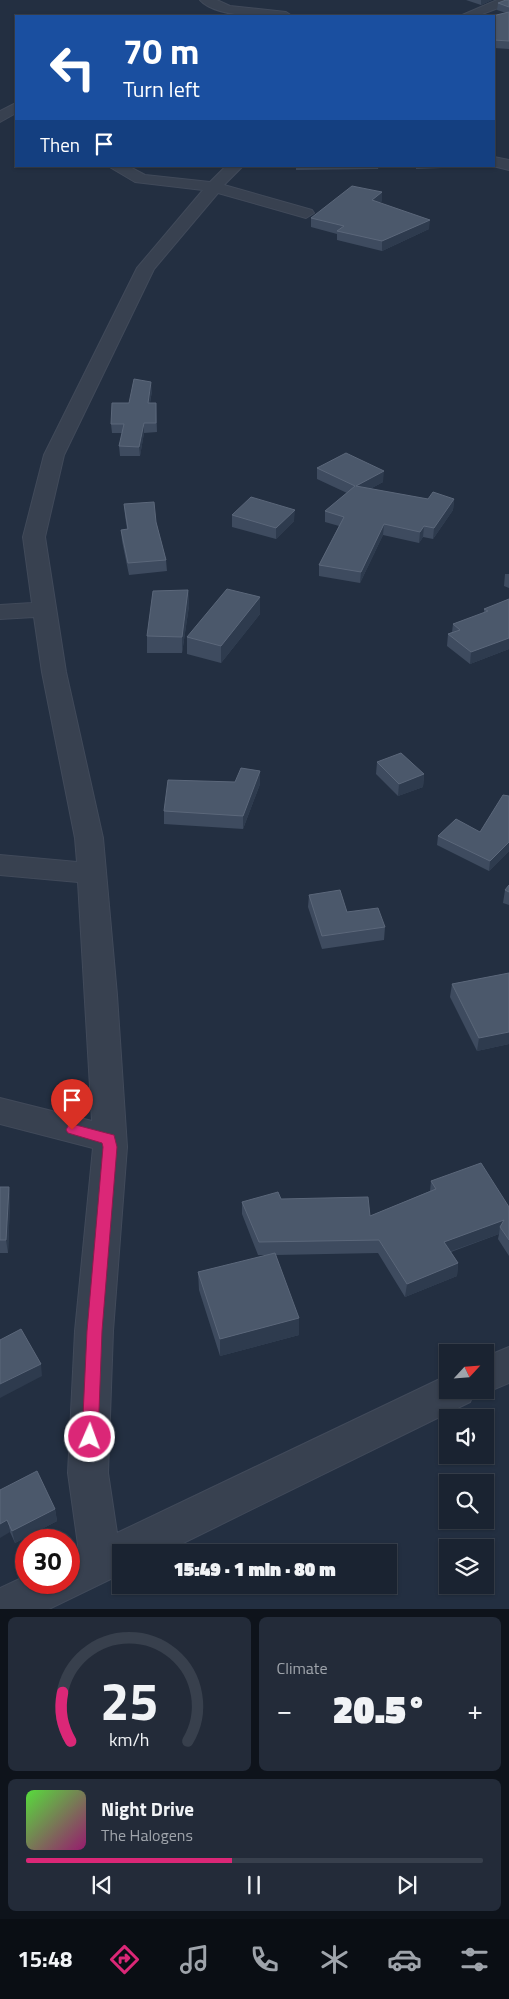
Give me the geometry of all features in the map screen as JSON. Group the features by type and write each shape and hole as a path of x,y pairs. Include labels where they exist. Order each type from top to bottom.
{"street":[{"path":"206,0 222,7 279,15"},
{"path":"222,7 242,0"},
{"path":"469,15 508,0"},
{"path":"0,100 15,100"},
{"path":"0,118 15,108"},
{"path":"495,162 509,165"},
{"path":"118,167 142,179 214,187 306,214"},
{"path":"234,167 214,187 146,268 54,455 34,538 54,672 89,838 109,1139 94,1331 88,1473 103,1561 439,1398"},
{"path":"0,612 44,609"},
{"path":"0,866 91,873"},
{"path":"0,1111 109,1139"},
{"path":"494,1372 509,1364"},
{"path":"3,1609 34,1594"}],"building":[{"path":"509,0 509,7 498,3"},
{"path":"509,12 509,41 495,40 495,15"},
{"path":"352,186 382,192 372,200 430,220 382,241 337,231 344,226 311,218"},
{"path":"134,379 151,382 148,403 156,403 156,423 144,423 139,447 119,446 124,424 111,424 112,403 129,403"},
{"path":"346,453 384,471 356,486 428,499 433,492 454,499 434,528 424,526 420,532 384,524 361,572 319,565 344,517 325,511 355,486 317,468"},
{"path":"251,497 295,510 276,528 232,515"},
{"path":"154,502 156,522 166,560 128,563 121,530 128,529 124,504"},
{"path":"227,589 260,597 221,646 187,637"},
{"path":"188,590 182,637 147,636 153,591"},
{"path":"509,599 509,638 471,652 448,634 460,630 453,624 488,611 484,609"},
{"path":"401,753 424,774 399,784 377,762"},
{"path":"241,768 260,771 243,816 164,811 168,780 235,782"},
{"path":"503,795 509,796 509,842 490,861 438,836 456,819 480,832"},
{"path":"340,890 347,912 378,908 385,927 322,936 309,895"},
{"path":"509,973 509,1032 479,1038 452,984"},
{"path":"481,1163 509,1207 509,1240 500,1227 504,1220 444,1242 458,1263 407,1284 379,1240 259,1242 242,1202 278,1192 281,1199 368,1197 370,1216 436,1189 431,1181"},
{"path":"0,1187 9,1187 6,1240 0,1240"},
{"path":"275,1253 299,1318 220,1339 198,1272"},
{"path":"21,1329 41,1364 0,1384 0,1340"},
{"path":"37,1471 55,1509 12,1531 7,1520 0,1524 0,1490"}],"route":[{"path":"72,1130 109,1139 110,1147 94,1331 90,1437"}]}
